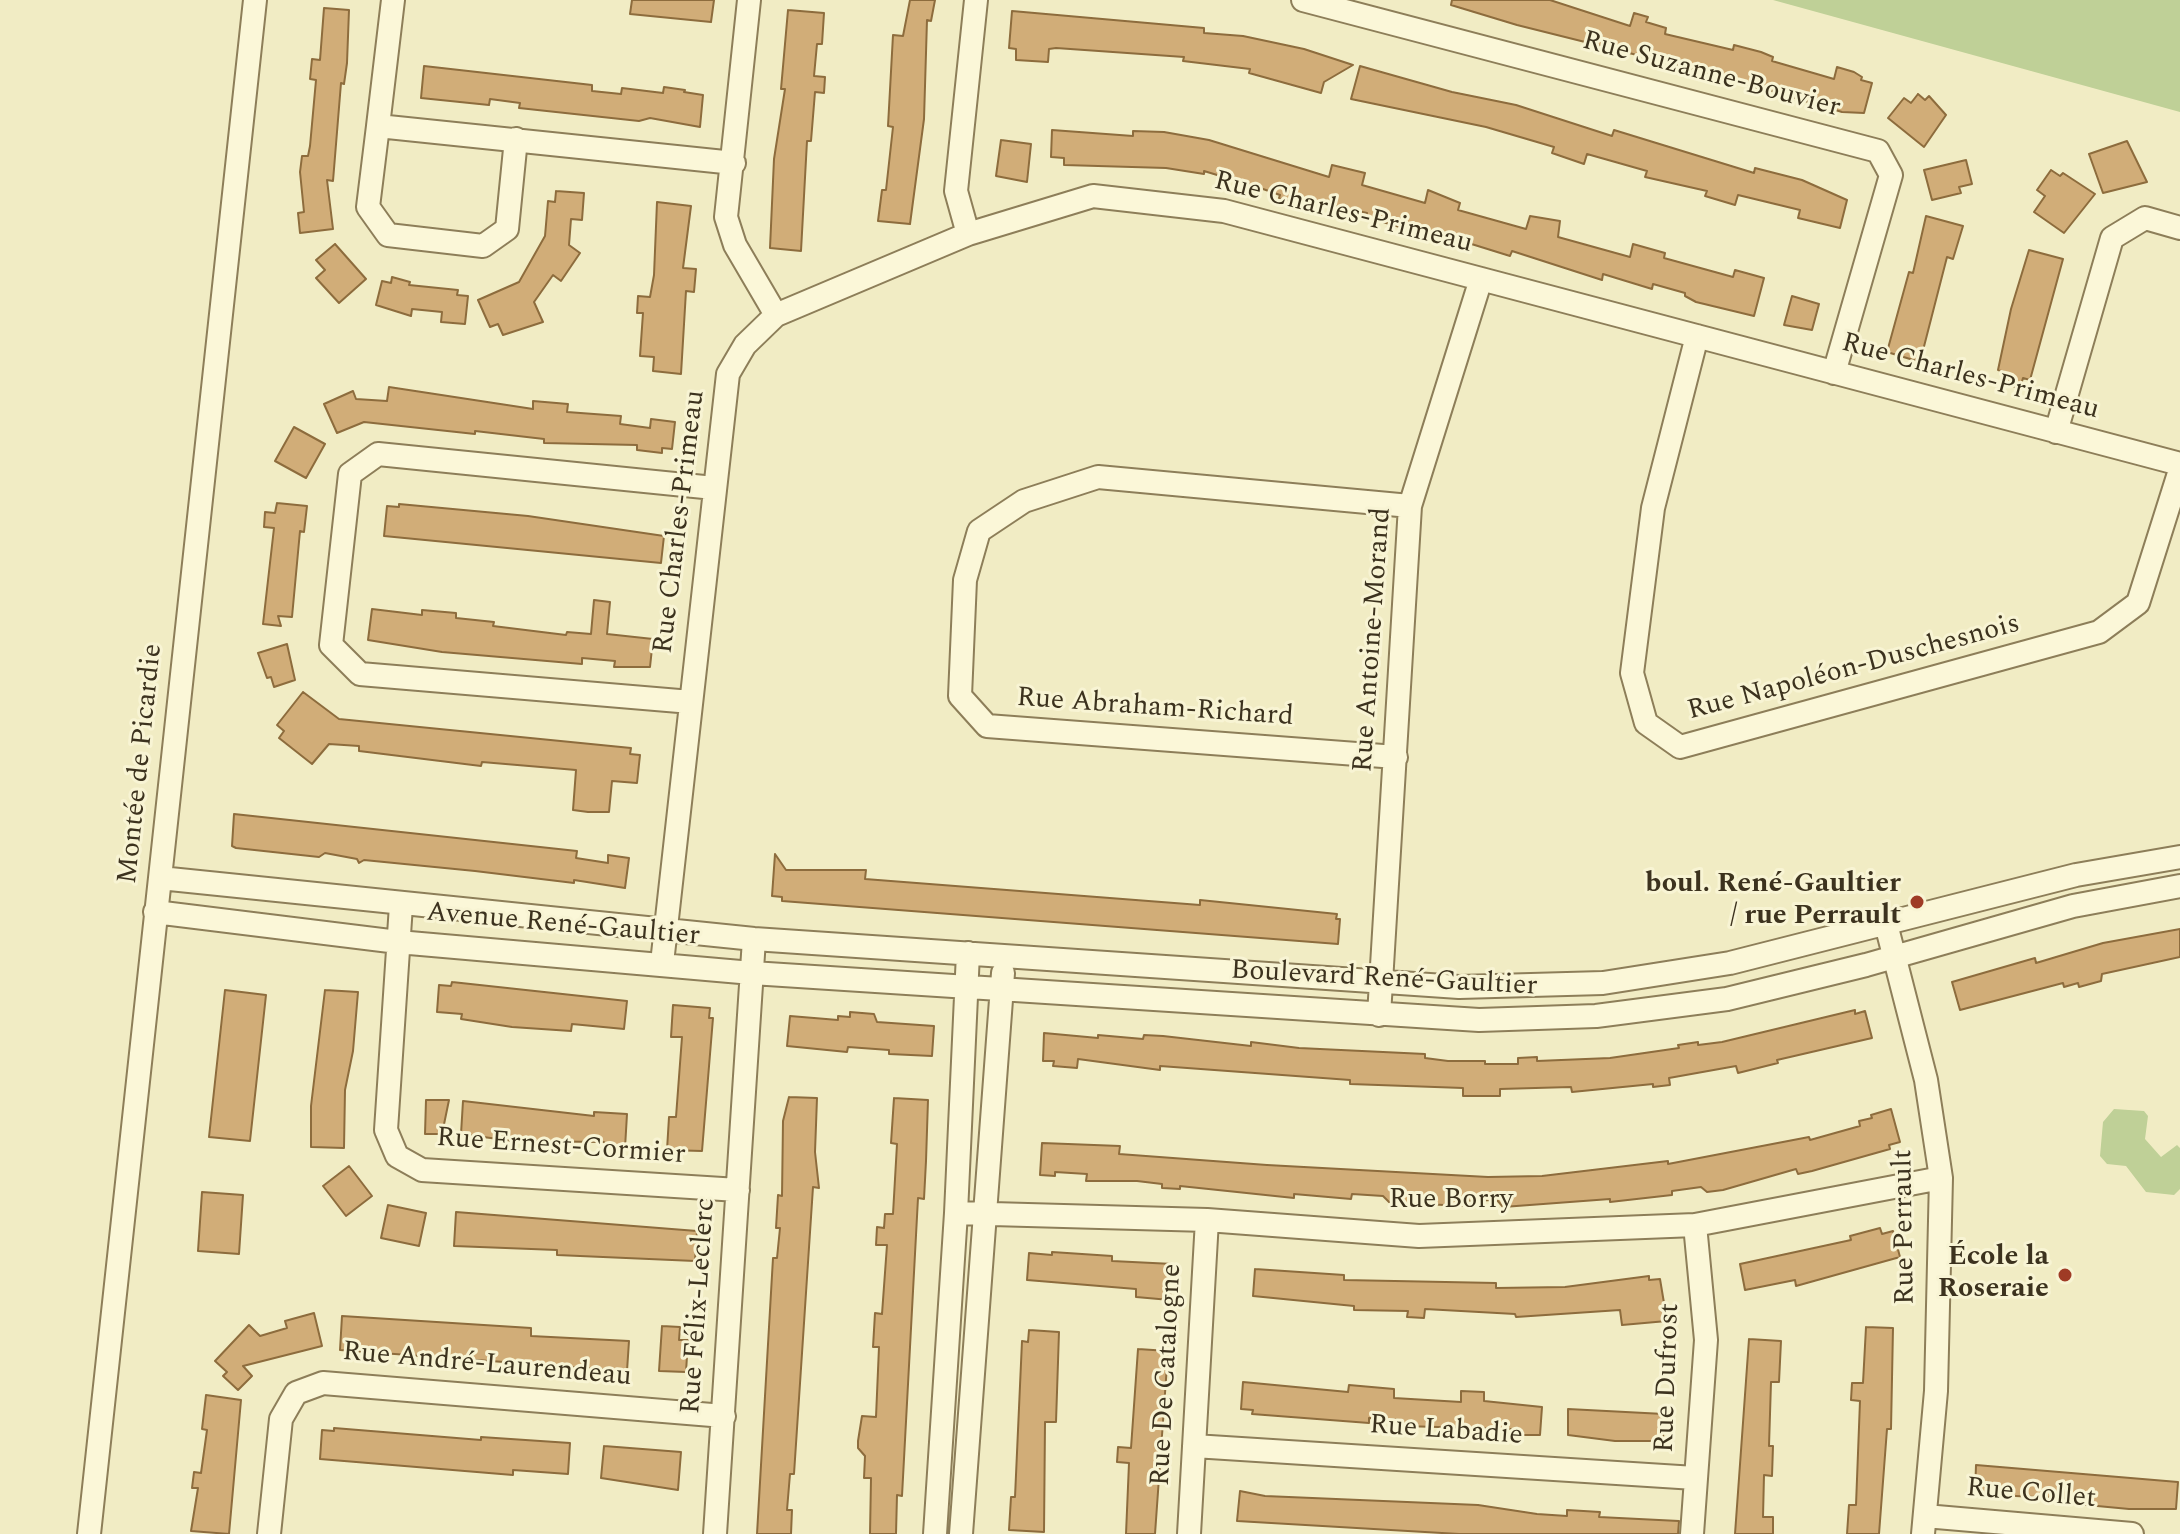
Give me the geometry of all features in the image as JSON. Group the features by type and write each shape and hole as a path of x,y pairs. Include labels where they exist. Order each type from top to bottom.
{"street":[{"name":"Montée de Picardie","path":"89,1534 255,0"},
{"path":"393,0 368,207 388,235 483,246 507,229 516,139"},
{"path":"749,0 726,217 735,245 776,315"},
{"path":"968,234 956,191 976,0"},
{"name":"Rue Suzanne-Bouvier","path":"1303,0 1878,151 1891,175 1834,373"},
{"path":"378,126 734,163"},
{"name":"Rue Charles-Primeau","path":"662,963 728,374 745,345 776,315 968,234 1093,196 1224,211 2180,467"},
{"path":"2056,432 2112,238 2145,218 2180,228"},
{"name":"Rue Antoine-Morand","path":"1379,1015 1410,506 1481,279"},
{"name":"Rue Napoléon-Duschesnois","path":"1697,336 1653,508 1632,673 1646,723 1680,747 2099,632 2138,603 2180,467"},
{"path":"691,702 360,674 331,645 350,474 378,454 714,488"},
{"name":"Rue Abraham-Richard","path":"1396,757 987,726 960,696 965,580 979,531 1024,501 1098,477 1410,506"},
{"name":"Boulevard René-Gaultier","path":"968,953 1459,987 1603,983 1730,963 2076,875 2180,857"},
{"name":"Avenue René-Gaultier","path":"160,878 754,939 968,953"},
{"name":"Boulevard René-Gaultier","path":"966,985 1479,1020 1596,1016 1727,999 1895,957 2073,906 2180,886"},
{"name":"Rue Ernest-Cormier","path":"401,905 386,1130 397,1156 422,1170 738,1190"},
{"name":"Avenue René-Gaultier","path":"155,912 398,942 752,973 966,985"},
{"name":"Rue Perrault","path":"1886,924 1926,1080 1941,1178 1936,1391 1924,1525"},
{"name":"Rue Félix-Leclerc","path":"715,1534 754,939"},
{"path":"935,1534 956,1213 968,953"},
{"path":"961,1534 1004,957"},
{"name":"Rue Borry","path":"956,1213 1207,1220 1419,1236 1695,1225 1941,1178"},
{"name":"Rue De Catalogne","path":"1189,1534 1207,1220"},
{"name":"Rue Dufrost","path":"1692,1534 1706,1340 1695,1225"},
{"name":"Rue André-Laurendeau","path":"269,1534 281,1419 296,1393 323,1383 724,1416"},
{"name":"Rue Labadie","path":"1194,1446 1695,1478"},
{"name":"Rue Collet","path":"1924,1525 2132,1534"}],"green space":[{"path":"1773,0 2180,0 2180,112"},
{"path":"2114,1109 2144,1111 2148,1116 2145,1139 2161,1157 2177,1145 2180,1148 2180,1189 2174,1195 2146,1192 2126,1166 2107,1164 2100,1156 2103,1122"}],"building":[{"path":"632,0 714,0 711,22 630,14"},
{"path":"910,0 935,0 931,21 927,20 924,119 910,224 878,221 882,190 886,190 893,127 888,126 893,35 903,36"},
{"path":"1452,0 1550,0 1630,26 1634,13 1648,17 1646,22 1666,28 1665,34 1733,50 1734,45 1761,52 1773,57 1772,61 1834,79 1837,67 1854,72 1862,77 1861,80 1872,83 1864,113 1842,112 1765,89 1725,81 1726,78 1697,70 1517,25 1451,5"},
{"path":"324,8 349,10 347,63 344,84 341,83 333,181 327,180 333,229 300,233 298,213 304,212 300,172 302,156 308,156 310,146 316,80 310,79 312,59 320,60"},
{"path":"788,10 824,13 822,44 817,44 814,76 825,77 824,93 815,92 811,141 807,141 801,251 770,248 774,159 785,89 781,89"},
{"path":"1012,11 1204,28 1204,33 1243,36 1304,49 1353,65 1324,82 1321,93 1249,73 1250,69 1183,61 1184,57 1056,48 1049,49 1048,62 1016,60 1016,49 1009,48"},
{"path":"424,66 592,85 592,91 621,94 622,88 663,93 664,87 685,90 703,95 700,127 650,118 639,121 519,108 520,103 490,99 489,105 421,98"},
{"path":"1360,66 1452,92 1516,105 1612,136 1614,130 1754,173 1755,168 1802,180 1847,200 1840,228 1798,218 1800,210 1738,195 1735,205 1705,196 1707,191 1645,177 1647,171 1587,154 1584,164 1552,153 1554,147 1486,127 1351,99"},
{"path":"1918,94 1925,100 1929,96 1946,115 1924,147 1888,118 1904,98 1911,103"},
{"path":"1052,130 1133,136 1133,131 1164,132 1209,140 1329,177 1332,165 1365,173 1362,185 1425,203 1428,190 1460,203 1458,210 1526,229 1530,216 1560,221 1558,237 1630,257 1633,244 1665,253 1664,258 1733,277 1735,270 1764,278 1754,316 1696,302 1685,293 1653,284 1652,289 1603,274 1602,280 1512,251 1510,256 1404,223 1403,228 1366,217 1367,213 1299,198 1298,203 1279,198 1280,195 1204,171 1204,174 1166,168 1064,165 1064,158 1051,157"},
{"path":"1001,140 1031,144 1027,182 996,176"},
{"path":"2127,141 2147,182 2103,193 2089,154"},
{"path":"1966,160 1972,184 1959,187 1961,193 1932,200 1924,170"},
{"path":"2051,170 2060,176 2063,173 2095,194 2064,233 2034,212 2045,196 2037,190"},
{"path":"556,191 584,193 582,220 571,219 569,245 580,253 561,281 553,275 534,302 543,322 503,335 498,324 490,327 478,300 519,282 545,236 548,201 555,202"},
{"path":"657,202 691,206 683,268 696,269 694,292 686,291 681,374 653,371 654,357 640,356 643,313 637,313 638,296 650,297"},
{"path":"1926,216 1963,226 1953,259 1947,257 1920,362 1887,352 1909,272 1913,273"},
{"path":"335,244 366,279 339,303 316,278 325,270 316,260"},
{"path":"2029,250 2063,259 2030,380 2023,378 2020,388 2002,383 2005,372 1998,370 2011,309"},
{"path":"392,277 410,282 409,285 458,290 457,295 468,296 465,324 441,322 442,312 412,309 411,316 376,305 382,281 391,283"},
{"path":"1792,296 1819,304 1812,330 1784,325"},
{"path":"389,387 533,409 533,401 568,404 567,412 621,416 620,424 650,428 651,419 675,422 672,449 662,448 662,453 637,450 637,445 544,443 544,439 364,422 337,433 324,404 353,391 356,399 387,401"},
{"path":"294,427 325,444 306,478 275,461"},
{"path":"277,503 307,506 304,532 300,531 292,617 278,616 281,626 263,624 274,528 264,527 265,512 275,513"},
{"path":"399,504 528,516 664,536 661,563 384,536 387,506 399,507"},
{"path":"594,600 610,602 607,634 653,639 650,667 614,667 615,661 582,658 582,664 442,652 368,640 372,609 422,615 422,610 456,613 456,618 494,622 493,626 566,635 567,632 591,634"},
{"path":"287,644 295,680 274,687 271,677 267,678 258,653"},
{"path":"303,692 339,719 631,748 630,754 640,755 637,783 612,781 609,812 588,812 573,810 576,770 482,762 481,766 359,751 359,746 329,744 312,764 279,738 284,731 277,725"},
{"path":"234,814 577,851 576,858 608,863 608,855 629,858 625,888 574,880 574,883 364,860 359,863 357,859 325,853 319,857 236,848 232,846"},
{"path":"775,854 786,870 866,870 865,879 1200,905 1200,900 1337,914 1336,919 1340,919 1338,944 782,901 782,897 772,896"},
{"path":"2180,929 2180,957 2102,974 2101,981 2079,987 2078,983 2064,987 2063,983 1960,1010 1952,982 2035,958 2036,963 2103,943"},
{"path":"452,982 627,1001 624,1029 572,1024 571,1031 512,1027 461,1019 462,1014 437,1012 439,985 451,986"},
{"path":"225,990 266,995 250,1141 209,1137"},
{"path":"325,990 358,992 353,1051 345,1090 344,1148 311,1147 311,1106"},
{"path":"673,1005 710,1008 709,1018 713,1018 702,1151 667,1150 669,1117 676,1117 682,1037 671,1037"},
{"path":"1855,1010 1855,1014 1865,1011 1872,1038 1777,1060 1778,1063 1738,1073 1736,1066 1669,1078 1670,1085 1653,1087 1653,1084 1572,1092 1571,1087 1500,1089 1500,1096 1463,1096 1463,1088 1350,1084 1350,1080 1160,1066 1160,1070 1078,1059 1077,1068 1053,1066 1054,1061 1043,1061 1044,1033 1098,1038 1098,1035 1143,1039 1144,1035 1163,1036 1251,1046 1251,1042 1299,1048 1425,1054 1425,1058 1448,1061 1518,1064 1518,1058 1537,1057 1537,1061 1610,1058 1679,1048 1678,1045 1698,1042 1698,1045 1722,1042"},
{"path":"850,1012 874,1014 877,1022 934,1026 932,1056 889,1054 889,1050 848,1047 847,1052 787,1046 790,1016 838,1020 838,1016 850,1017"},
{"path":"789,1097 817,1098 815,1152 819,1188 813,1187 794,1474 790,1474 787,1510 792,1510 791,1534 757,1534 773,1258 777,1258 780,1228 776,1228 778,1195 782,1196 783,1121"},
{"path":"894,1098 928,1100 924,1199 918,1198 902,1496 897,1495 896,1534 870,1534 871,1478 864,1478 865,1456 858,1448 858,1441 862,1416 876,1417 879,1347 873,1347 875,1313 882,1314 887,1245 876,1245 877,1227 884,1228 885,1214 893,1214 897,1144 891,1143"},
{"path":"426,1100 449,1100 442,1134 425,1134"},
{"path":"463,1101 594,1116 594,1112 627,1114 625,1148 607,1146 604,1142 513,1141 461,1134"},
{"path":"1891,1109 1900,1142 1889,1145 1890,1149 1798,1174 1796,1169 1723,1190 1707,1192 1701,1187 1672,1191 1672,1195 1610,1202 1610,1199 1503,1207 1497,1200 1462,1201 1462,1206 1389,1202 1383,1196 1352,1194 1351,1199 1294,1194 1294,1198 1180,1186 1180,1189 1162,1188 1162,1184 1137,1181 1086,1181 1087,1174 1055,1172 1055,1176 1040,1175 1042,1143 1120,1146 1119,1154 1267,1165 1488,1177 1542,1176 1668,1161 1668,1164 1809,1137 1810,1140 1860,1126 1859,1121"},
{"path":"349,1166 372,1196 346,1216 323,1186"},
{"path":"202,1192 243,1195 239,1254 198,1251"},
{"path":"388,1205 426,1213 419,1246 381,1238"},
{"path":"456,1212 697,1231 695,1261 557,1255 557,1250 454,1246"},
{"path":"1880,1228 1882,1234 1893,1231 1900,1257 1796,1286 1795,1280 1745,1290 1740,1264 1851,1240 1850,1236"},
{"path":"1052,1252 1112,1256 1112,1261 1173,1264 1170,1300 1136,1297 1136,1289 1027,1280 1029,1253 1052,1255"},
{"path":"1255,1269 1344,1275 1344,1280 1496,1283 1496,1288 1565,1287 1649,1276 1649,1280 1660,1279 1667,1321 1622,1325 1620,1310 1516,1317 1515,1314 1425,1309 1424,1318 1407,1317 1408,1311 1354,1310 1354,1306 1253,1296"},
{"path":"314,1313 322,1346 243,1366 252,1376 238,1390 223,1376 227,1372 215,1361 249,1325 260,1336 287,1328 285,1321"},
{"path":"342,1316 531,1328 531,1336 629,1341 627,1371 340,1350"},
{"path":"662,1326 680,1327 679,1340 688,1340 686,1372 659,1371"},
{"path":"1866,1327 1893,1328 1891,1429 1887,1429 1879,1534 1847,1534 1849,1505 1856,1505 1860,1401 1851,1400 1852,1383 1863,1383"},
{"path":"1029,1330 1059,1332 1056,1422 1045,1422 1044,1532 1009,1530 1011,1497 1015,1497 1022,1341 1028,1342"},
{"path":"1749,1339 1781,1341 1779,1382 1771,1382 1769,1446 1773,1446 1772,1476 1764,1475 1763,1517 1773,1517 1773,1534 1735,1534"},
{"path":"1138,1349 1168,1351 1155,1534 1126,1534 1129,1463 1117,1462 1118,1447 1131,1448"},
{"path":"1243,1382 1348,1392 1349,1385 1394,1389 1394,1398 1461,1402 1461,1391 1484,1392 1484,1401 1542,1407 1540,1435 1512,1435 1512,1429 1401,1426 1401,1420 1369,1418 1369,1423 1252,1414 1253,1410 1241,1409"},
{"path":"206,1395 241,1400 229,1534 191,1531 198,1488 192,1488 194,1472 201,1473 207,1430 202,1429"},
{"path":"1568,1409 1664,1414 1663,1441 1615,1441 1568,1435"},
{"path":"334,1428 481,1440 481,1437 570,1443 568,1474 513,1470 513,1475 320,1459 322,1430 334,1431"},
{"path":"604,1446 681,1452 678,1490 601,1478"},
{"path":"1976,1465 2178,1482 2176,1509 2129,1509 2076,1504 2076,1499 1975,1494"},
{"path":"1240,1491 1265,1496 1478,1505 1567,1516 1567,1510 1600,1512 1599,1517 1679,1521 1678,1534 1459,1534 1237,1521"}],"place":[{"name":"boul. René-Gaultier / rue Perrault","path":"1917,902"},
{"name":"École la Roseraie","path":"2065,1275"}]}
